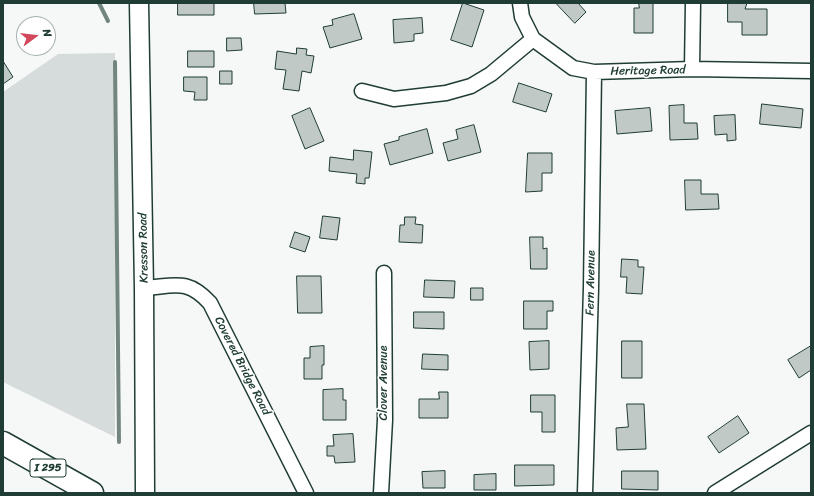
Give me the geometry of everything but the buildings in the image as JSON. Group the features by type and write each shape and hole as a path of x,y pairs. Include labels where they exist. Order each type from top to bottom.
{"highway":[{"name":"I 295","path":"3,444 92,493"}],"street":[{"name":"Kresson Road","path":"139,3 144,288 145,486"},
{"name":"Heritage Road","path":"520,3 522,17 533,39 573,68 594,72 692,70 811,71"},
{"path":"692,70 693,3"},
{"path":"362,91 394,99 446,93 471,86 491,74 533,39"},
{"name":"Fern Avenue","path":"585,493 591,288 594,72"},
{"name":"Clover Avenue","path":"381,493 385,420 384,273"},
{"name":"Covered Bridge Road","path":"144,288 191,286 200,292 210,303 306,493"},
{"path":"715,493 811,432"}],"shaded area":[{"path":"115,53 115,437 3,382 3,92 58,54"}],"waterway":[{"path":"99,3 108,21"},
{"path":"115,62 119,442"}]}
